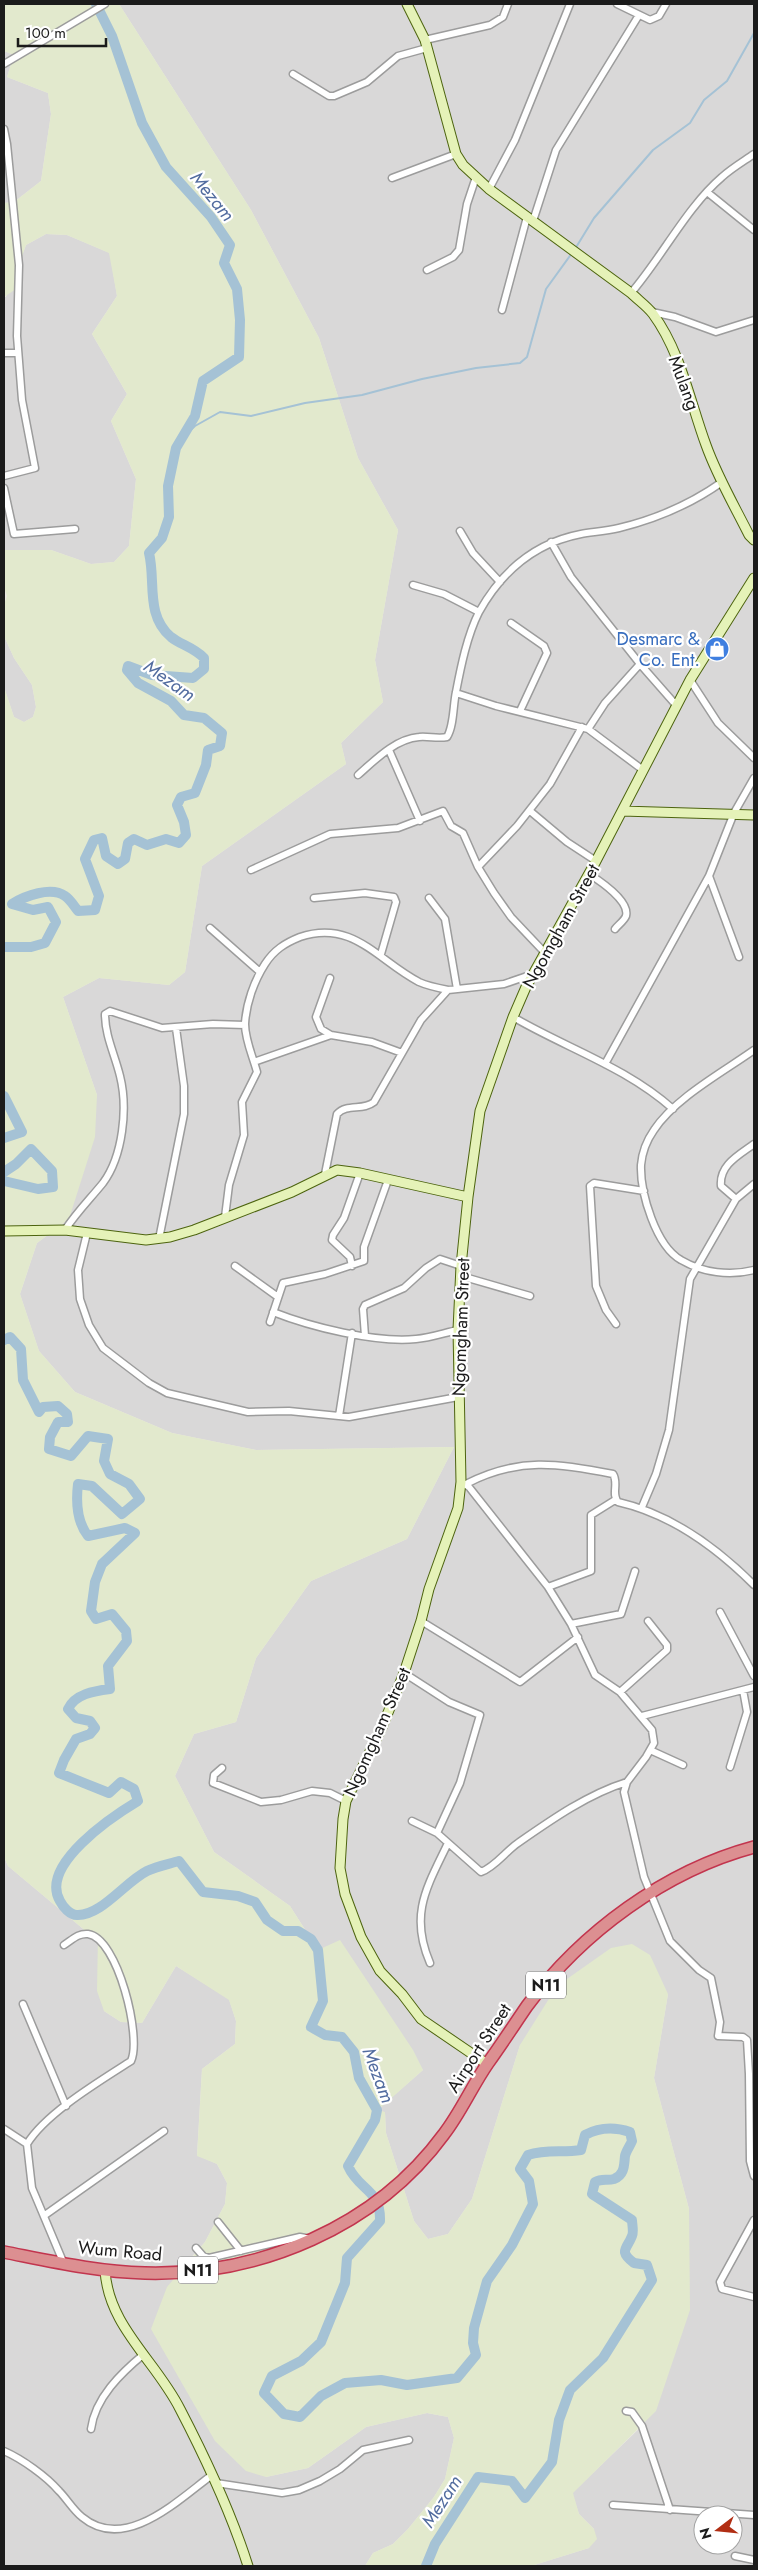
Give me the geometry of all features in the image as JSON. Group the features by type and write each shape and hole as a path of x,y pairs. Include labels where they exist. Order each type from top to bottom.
{"highway":[{"name":"Airport Street","path":"395,2187 446,2133 487,2064 528,2005 560,1968 604,1925 650,1894 705,1864 754,1847"},
{"name":"Wum Road","path":"4,2252 105,2270 145,2273 210,2268 276,2253 312,2239 351,2220 395,2187"}],"main road":[{"path":"407,4 426,44 456,154"},
{"name":"Mulang","path":"456,154 463,165 489,189 631,293 652,312 665,333 690,396 706,446 722,482 749,535 754,540"},
{"name":"Ngomgham Street","path":"487,2064 421,2019 402,1994 380,1971 362,1937 345,1894 340,1868 340,1842 346,1801 383,1725 404,1673 429,1589 458,1508 463,1483 458,1397 458,1330 461,1266 480,1111 512,1017 526,987 596,861 676,705 754,578"},
{"path":"630,797 642,812"},
{"path":"622,811 754,815"},
{"path":"4,1231 64,1230 146,1240 159,1239 194,1230 292,1192 325,1174 343,1170 360,1172 468,1198"},
{"path":"105,2270 110,2301 116,2316 180,2408 240,2539 248,2566"}],"street":[{"path":"4,64 105,4"},
{"path":"294,74 328,96 334,96 367,82 398,56 426,44 499,21 508,4"},
{"path":"489,189 515,140 570,4"},
{"path":"617,4 650,20 655,19 666,4"},
{"path":"502,310 530,219 556,150 639,15"},
{"path":"4,129 19,266 18,353 22,400 35,468 4,476"},
{"path":"392,178 456,154"},
{"path":"631,293 654,266 707,192 723,176 754,154"},
{"path":"427,270 453,257 459,250 467,204 476,177"},
{"path":"707,192 754,230"},
{"path":"652,312 675,317 716,332 754,320"},
{"path":"4,353 18,353"},
{"path":"358,775 389,750 417,737 447,737 471,631 479,612 500,582 534,550 551,542 580,534 618,528 668,513 722,482"},
{"path":"4,488 14,534 75,529"},
{"path":"460,531 474,553 500,582"},
{"path":"551,542 570,578 676,705"},
{"path":"413,585 444,594 479,612"},
{"path":"511,623 544,646 547,653 520,711"},
{"path":"478,867 530,811 585,728 640,664"},
{"path":"690,680 718,723 754,755"},
{"path":"456,692 585,728 644,770"},
{"path":"389,750 420,821"},
{"path":"605,1064 709,876 734,814 753,782"},
{"path":"251,870 330,834 379,831 420,821 443,811 451,826 464,833 478,867 511,917 546,954"},
{"path":"530,811 567,842 596,861"},
{"path":"589,874 610,889 625,910 625,918 615,929"},
{"path":"709,876 739,957"},
{"path":"314,898 380,893 396,898 381,954"},
{"path":"429,898 445,919 457,989"},
{"path":"210,928 260,972"},
{"path":"225,1218 229,1185 244,1135 242,1102 247,1089 256,1076 245,1025 248,1004 260,972 274,951 292,940 308,935 329,933 345,936 381,954 421,982 448,990 481,988 533,974"},
{"path":"330,978 316,1017 321,1029 331,1035 372,1042 402,1053"},
{"path":"516,980 526,987"},
{"path":"325,1174 337,1114 344,1109 368,1107 374,1102 421,1020 448,990"},
{"path":"64,1230 79,1209 104,1181 123,1130 124,1104 122,1086 108,1038 105,1014 110,1011 151,1026 176,1028 213,1024 245,1025"},
{"path":"512,1017 554,1041 629,1075 654,1092 673,1109"},
{"path":"159,1239 184,1114 184,1086 176,1028"},
{"path":"254,1062 331,1035"},
{"path":"754,1050 673,1109 654,1130 644,1151 641,1176 658,1233 668,1250 681,1260 705,1270 728,1274 754,1270"},
{"path":"736,1199 721,1186 722,1173 733,1159 754,1144"},
{"path":"352,1266 350,1256 332,1240 333,1235 344,1218 360,1172"},
{"path":"270,1322 283,1283 352,1266 364,1261 364,1247 388,1180"},
{"path":"616,1324 603,1304 596,1286 590,1186 594,1183 644,1191"},
{"path":"642,1507 656,1474 669,1430 690,1279 695,1266 736,1199 754,1184"},
{"path":"87,1233 78,1270 80,1298 89,1326 103,1348 149,1383 167,1393 248,1412 289,1411 339,1416 371,1414 458,1397"},
{"path":"365,1336 363,1309 365,1305 404,1288 426,1268 440,1259 461,1266"},
{"path":"235,1266 278,1297"},
{"path":"461,1276 530,1296"},
{"path":"273,1312 302,1324 365,1336 414,1339 458,1330"},
{"path":"339,1416 352,1333"},
{"path":"616,1500 616,1479 613,1474 567,1465 544,1463 513,1466 463,1483 548,1586 578,1637 595,1675 620,1692 642,1716 654,1736 654,1743 626,1782 624,1792 650,1894 670,1941 699,1970 711,1978 720,2022 718,2036 744,2037 747,2040 750,2161 754,2176"},
{"path":"548,1586 591,1571 591,1515 616,1500 642,1507 707,1543 754,1585"},
{"path":"571,1624 621,1614 635,1571"},
{"path":"720,1612 754,1676"},
{"path":"421,1621 520,1682 578,1637"},
{"path":"620,1692 667,1650 667,1645 648,1621"},
{"path":"404,1673 449,1702 480,1715 460,1784 437,1833"},
{"path":"642,1716 754,1686"},
{"path":"730,1767 747,1712 743,1690"},
{"path":"650,1750 683,1765"},
{"path":"222,1768 214,1775 213,1783 261,1802 281,1800 312,1791 330,1793 346,1801"},
{"path":"412,1821 437,1833 477,1870 484,1871 516,1844 560,1815 626,1782"},
{"path":"430,1963 420,1939 422,1905 425,1892 448,1842"},
{"path":"64,1945 77,1936 88,1934 103,1942 121,1974 135,2045 130,2061 66,2106 38,2129 27,2144 32,2188 64,2264"},
{"path":"23,2004 66,2106"},
{"path":"4,2129 27,2144"},
{"path":"44,2215 164,2131"},
{"path":"754,2220 720,2282 722,2289 754,2297"},
{"path":"218,2222 241,2251"},
{"path":"196,2248 203,2256 209,2258 300,2237 312,2239"},
{"path":"91,2429 93,2416 111,2386 124,2371 144,2354"},
{"path":"626,2411 632,2412 642,2426 670,2510"},
{"path":"4,2451 58,2489 82,2518 96,2525 115,2529 134,2527 163,2512 214,2479 282,2493 291,2492 326,2477 364,2450 409,2440"},
{"path":"613,2505 754,2515"},
{"path":"735,2556 754,2560"}],"shaded area":[{"path":"119,4 754,4 754,2566 531,2566 589,2548 594,2529 579,2514 572,2493 642,2426 689,2209 654,2078 668,1994 520,2045 472,2199 448,2234 428,2239 414,2221 386,2133 385,2113 377,2110 423,2070 318,1950 290,1906 214,1852 175,1776 194,1734 236,1722 256,1658 311,1581 407,1539 454,1447 256,1450 172,1433 75,1392 39,1351 20,1294 37,1243 69,1219 97,1095 63,997 99,978 169,985 185,972 202,866 346,764 341,743 383,702 375,660 398,530 358,458 319,338 251,210"},
{"path":"4,51 14,55 7,77 48,93 51,114 41,181 14,202 4,203"},
{"path":"46,234 67,235 110,253 117,296 92,334 127,394 111,421 136,479 129,546 114,562 91,564 51,550 4,550 4,297 6,297 26,245"},
{"path":"4,636 14,658 32,685 36,707 33,717 24,722 14,717 4,687"},
{"path":"4,1857 8,1866 88,1933 98,1936 104,2011 121,2022 142,2023 176,1966 229,1999 236,2021 235,2044 202,2069 197,2155 217,2164 227,2183 225,2204 205,2242 178,2272 266,2477 308,2468 366,2427 427,2413 448,2417 454,2438 445,2479 434,2497 408,2529 393,2544 373,2553 365,2566 4,2566"}],"green space":[{"path":"4,4 119,4 251,210 319,338 358,458 398,530 375,660 383,702 341,743 346,764 202,866 185,972 169,985 99,978 63,997 97,1095 95,1137 69,1219 37,1243 20,1294 39,1351 75,1392 172,1433 256,1450 454,1447 407,1539 311,1581 256,1658 236,1722 194,1734 175,1776 214,1852 290,1906 318,1950 340,1940 413,2050 423,2070 378,2110 385,2112 386,2133 414,2221 428,2239 448,2234 472,2199 520,2045 557,1986 611,1948 632,1944 650,1955 668,1994 654,2078 689,2209 690,2310 656,2411 573,2493 579,2514 594,2529 597,2539 589,2548 531,2566 365,2566 373,2553 393,2544 408,2529 434,2497 445,2479 454,2438 448,2417 427,2413 366,2427 308,2468 266,2477 246,2471 215,2441 151,2329 167,2287 205,2242 225,2204 227,2183 217,2164 197,2156 202,2069 235,2044 236,2021 229,2000 176,1966 142,2023 121,2022 104,2011 97,1991 98,1936 88,1933 8,1866 4,1857 4,687 14,717 24,722 33,717 36,707 32,685 14,658 4,636 4,605 7,596 4,587 4,550 51,550 91,564 114,562 129,546 136,479 111,421 127,394 92,334 117,296 109,253 67,235 46,234 26,245 19,265 22,285 4,297 4,203 14,202 41,181 51,114 48,93 7,77 14,55 4,51"}],"waterway":[{"name":"Mezam","path":"4,947 31,947 45,943 56,922 48,907 33,910 12,904 24,898 38,893 59,893 67,897 78,911 95,910 99,896 85,859 94,840 102,838 106,856 118,864 125,859 128,843 134,839 147,845 166,839 179,843 186,835 184,822 177,805 181,797 195,793 206,765 208,750 220,746 222,733 204,718 184,715 171,701 138,683 127,670 128,666 152,675 193,678 204,669 204,658 196,651 171,637 158,619 154,608 149,553 162,538 169,517 168,486 176,448 195,416 203,381 239,357 240,320 237,289 224,263 230,245 211,217 166,167 142,123 112,36 96,4"},
{"path":"575,249 594,218 653,150 690,123 704,100 727,81 754,33"},
{"path":"181,439 195,426 220,412 251,416 305,403 362,395 422,379 476,368 520,363 527,357 546,289 572,253"},
{"name":"Mezam","path":"4,1096 22,1132 4,1138"},
{"name":"Mezam","path":"4,1172 16,1164 31,1149 52,1171 53,1187 38,1189 4,1181"},
{"name":"Mezam","path":"4,1340 10,1337 21,1349 23,1380 39,1412 43,1407 58,1406 67,1414 68,1422 58,1422 50,1437 49,1449 71,1456 88,1436 108,1439 104,1461 110,1474 129,1484 140,1499 122,1514 92,1486 78,1484 78,1511 88,1536 125,1528 135,1533 102,1564 95,1582 91,1611 96,1619 112,1614 126,1631 127,1641 108,1666 110,1689 92,1692 80,1697 68,1709 76,1718 90,1721 95,1728 90,1734 76,1739 59,1773 109,1793 121,1782 134,1789 138,1801 97,1830 69,1857 60,1872 56,1887 60,1901 72,1914 86,1914 104,1904 147,1871 179,1861 203,1892 238,1896 255,1902 267,1920 283,1931 298,1931 311,1939 318,1950 323,2001 311,2027 325,2035 342,2037 354,2052 359,2078 377,2110 375,2120 348,2166 358,2181 377,2202 380,2221 347,2258 345,2283 321,2342 301,2361 272,2376 264,2393 284,2414 300,2417 321,2396 345,2383 381,2380 407,2385 457,2378 476,2355 473,2343 474,2328 487,2281 512,2245 533,2204 529,2181 520,2169 528,2155 541,2152 581,2150 585,2135 596,2130 619,2129 630,2132 632,2141 626,2154 622,2172 614,2179 595,2182 592,2194 632,2220 633,2234 625,2253 634,2263 647,2265 652,2280 603,2358 570,2390 559,2420 552,2462 525,2498 512,2481 478,2477 435,2544 426,2566"}],"place":[{"name":"Desmarc & Co. Ent.","path":"717,649"}]}
